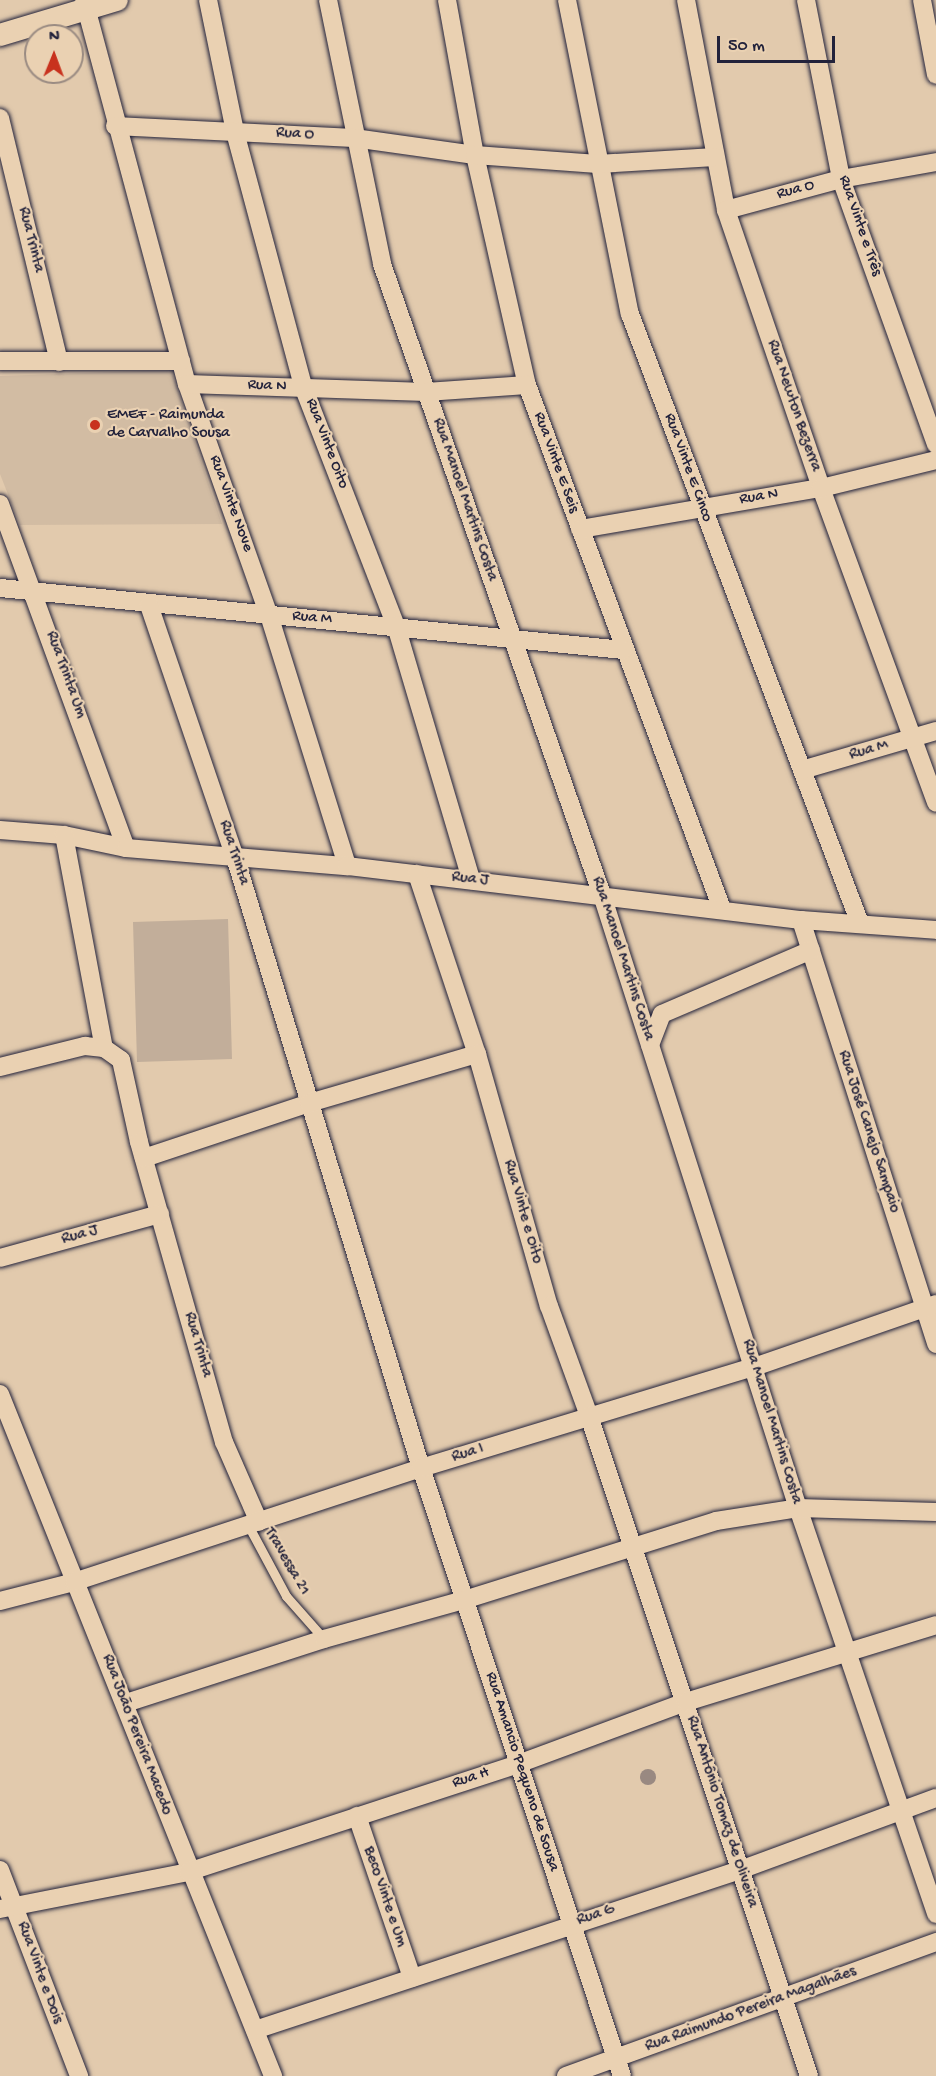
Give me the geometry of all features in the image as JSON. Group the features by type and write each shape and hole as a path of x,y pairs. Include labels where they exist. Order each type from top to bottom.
{"street":[{"path":"0,35 85,5 117,0"},
{"name":"Rua Vinte Oito","path":"208,0 235,132 304,389 396,626 471,880"},
{"name":"Rua Manoel Martins Costa","path":"328,0 354,138 382,264 602,895 798,1508 936,1914"},
{"name":"Rua Vinte E Seis","path":"447,0 475,155 527,385 623,650 722,909"},
{"name":"Rua Vinte E Cinco","path":"567,0 598,164 630,314 701,508 859,921"},
{"name":"Rua Newton Bezerra","path":"686,0 726,210 821,488 936,803"},
{"name":"Rua Vinte e Três","path":"806,0 841,179 936,445"},
{"path":"922,0 936,75"},
{"name":"Rua Vinte Nove","path":"85,5 115,126 187,384 269,615 347,867"},
{"name":"Rua Trinta","path":"0,118 59,362"},
{"name":"Rua O","path":"115,126 354,138 475,155 598,164"},
{"path":"598,164 715,157"},
{"name":"Rua O","path":"726,210 841,179 936,162"},
{"path":"0,361 181,361"},
{"name":"Rua N","path":"187,384 426,392 527,385"},
{"name":"Rua N","path":"580,529 821,488 936,460"},
{"name":"Rua Trinta Um","path":"0,504 35,591 126,848"},
{"name":"Rua M","path":"0,588 149,605 396,626 623,650"},
{"name":"Rua Trinta","path":"149,605 235,857 421,1468"},
{"name":"Rua M","path":"802,770 936,731"},
{"name":"Rua J","path":"1,827 126,848 417,874 801,920 859,921 936,930"},
{"path":"0,1067 85,1046 104,1048 64,836"},
{"name":"Rua Vinte e Oito","path":"417,874 477,1054 549,1306 589,1416 632,1549"},
{"name":"Rua José Canejo Sampaio","path":"801,920 930,1306 936,1344"},
{"path":"650,1045 662,1014 811,950"},
{"name":"Rua Trinta","path":"104,1048 121,1060 144,1158 224,1442 253,1523"},
{"path":"144,1158 309,1103 477,1054"},
{"name":"Rua J","path":"0,1258 160,1214"},
{"name":"Rua I","path":"0,1601 74,1582 421,1468 754,1366 930,1306"},
{"name":"Rua João Pereira Macedo","path":"0,1394 74,1582 126,1703 188,1872 273,2076"},
{"name":"Rua Amancio Pequeno de Sousa","path":"421,1468 619,2068"},
{"path":"126,1703 324,1639 464,1600 716,1521 798,1508 936,1512"},
{"name":"Rua Antônio Tomaz de Oliveira","path":"632,1549 686,1702 809,2076"},
{"name":"Rua H","path":"7,1907 188,1872 518,1764 686,1702 936,1625"},
{"name":"Rua G","path":"255,2030 740,1870 936,1798"},
{"name":"Beco Vinte e Um","path":"357,1816 412,1977"},
{"name":"Rua Vinte e Dois","path":"0,1870 7,1907 79,2076"},
{"name":"Rua Raimundo Pereira Magalhães","path":"566,2076 619,2068 783,1998 936,1942"}],"lane":[{"name":"Travessa 21","path":"253,1523 286,1596 324,1639"}],"shaded area":[{"name":"EMEF - Raimunda de Carvalho Sousa","path":"171,370 222,524 20,525 0,474 0,376"},
{"path":"228,919 232,1059 137,1062 133,922"},
{"path":"648,1769 656,1777 648,1785 640,1777"}],"place":[{"name":"EMEF - Raimunda de Carvalho Sousa","path":"95,425"}]}
